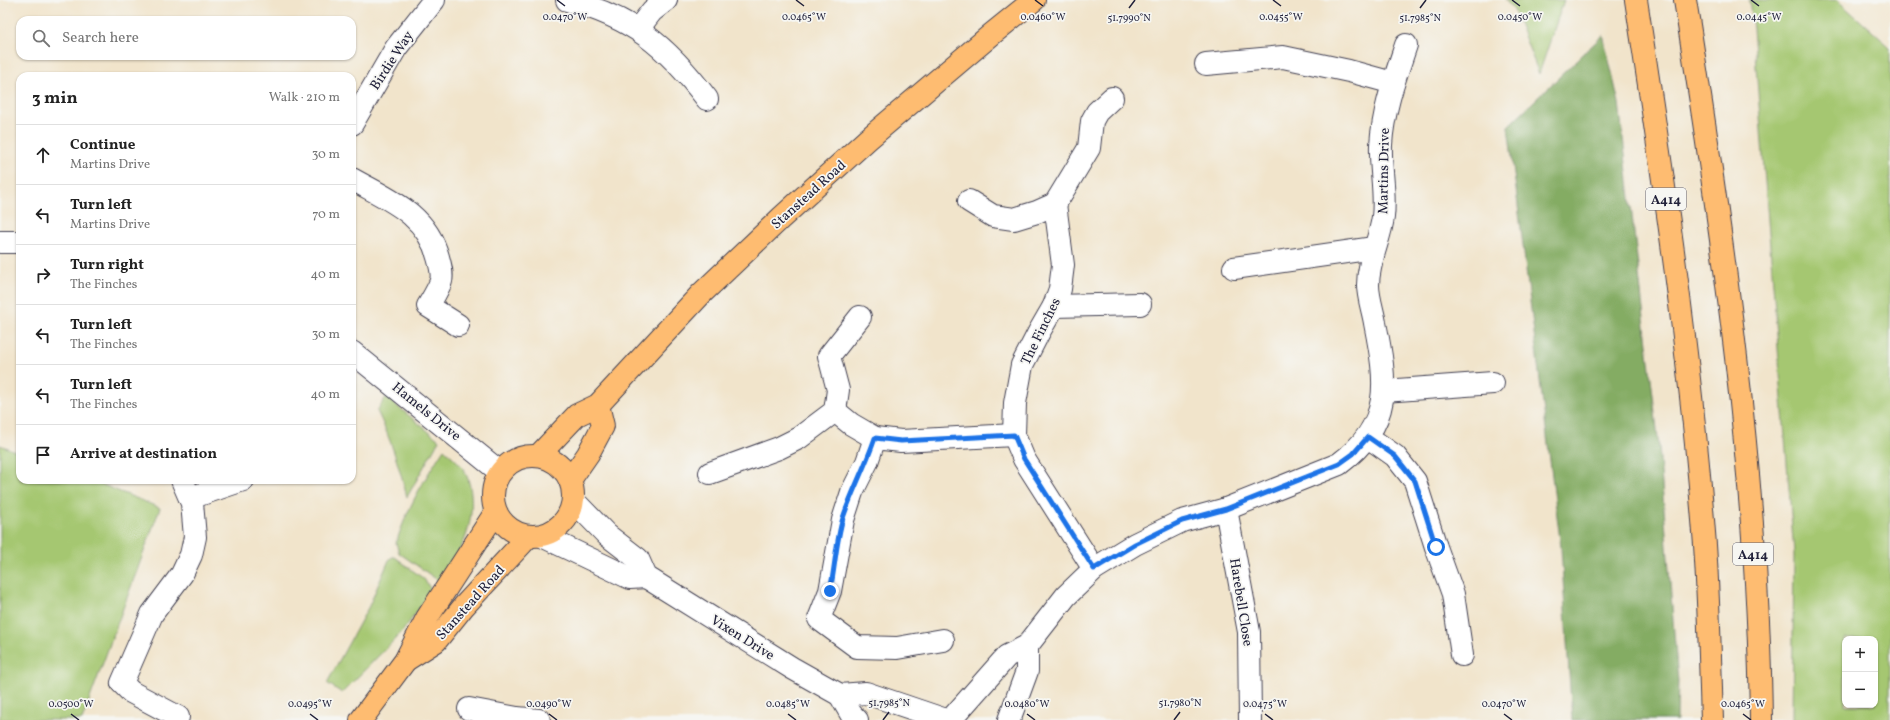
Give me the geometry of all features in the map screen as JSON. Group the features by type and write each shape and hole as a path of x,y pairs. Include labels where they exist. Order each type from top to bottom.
{"main road":[{"name":"Stanstead Road","path":"538,456 577,415 598,405 701,294 780,218 874,134 1034,0"},
{"name":"A414","path":"1636,0 1667,204 1691,399 1705,547 1712,720"},
{"name":"A414","path":"1685,0 1713,178 1740,388 1753,548 1761,720"},
{"path":"572,490 588,454 603,426 598,405"},
{"path":"538,456 554,462 563,469 572,490 572,508 565,521 555,530 535,536 514,533 503,524 496,512 492,499 494,485 500,472 511,462 524,457 538,456"},
{"name":"Stanstead Road","path":"361,720 405,661 427,618 496,512"},
{"name":"Stanstead Road","path":"405,661 436,641 464,606 535,536"}],"street":[{"name":"Birdie Way","path":"356,117 396,48 434,0"},
{"path":"567,0 596,8 619,18 638,29 676,61 707,99"},
{"path":"638,29 652,11 666,0"},
{"name":"Martins Drive","path":"953,719 1007,656 1027,646 1066,596 1094,569 1135,544 1182,521 1226,509 1339,464 1353,454 1368,437 1380,414 1384,391 1383,362 1368,286 1374,248 1383,218 1384,191 1381,146 1384,116 1406,45"},
{"path":"1206,64 1283,57 1349,70 1393,83"},
{"path":"969,201 993,216 1014,219 1037,212 1055,204 1089,148 1092,121 1097,112 1112,98"},
{"path":"356,181 412,214 428,230 436,249 441,267 441,281 428,306 458,325"},
{"name":"The Finches","path":"1055,204 1063,265 1060,289 1054,306 1038,332 1022,365 1015,403 1014,435 1024,459 1094,569"},
{"path":"0,242 16,242"},
{"path":"1234,268 1374,248"},
{"path":"1054,306 1140,304"},
{"path":"710,473 779,448 799,438 835,411 838,390 829,356 860,316"},
{"name":"Hamels Drive","path":"356,355 500,472"},
{"path":"1384,391 1493,383"},
{"path":"835,411 851,424 875,438 901,441 1014,435"},
{"path":"1368,437 1395,456 1415,481 1436,547 1454,594 1462,655"},
{"path":"875,438 867,462 852,492 843,520 830,591 819,619 857,647 897,648 943,640"},
{"path":"178,717 131,692 122,683 152,614 182,574 192,554 195,538 192,503 186,489 218,484"},
{"path":"572,490 606,535 638,559 646,577"},
{"name":"Harebell Close","path":"1226,509 1249,632 1250,720"},
{"name":"Vixen Drive","path":"535,536 630,578 646,577 792,668 840,695"},
{"path":"1009,720 1028,671 1027,646"},
{"path":"858,720 851,714 840,695 866,692 953,719"},
{"path":"469,709 517,719 539,720"}],"green space":[{"path":"1505,0 1564,0 1539,74 1514,10"},
{"path":"1749,0 1837,0 1890,47 1890,720 1792,720 1794,553 1753,28"},
{"path":"1603,35 1619,103 1659,447 1678,681 1677,720 1572,720 1561,548 1508,126"},
{"path":"386,397 439,440 407,497 394,453 377,411"},
{"path":"0,445 16,451 16,484 101,484 160,508 82,720 0,720"},
{"path":"444,449 462,467 469,483 472,501 470,519 464,542 454,560 439,581 399,553 396,543 405,518 417,494"},
{"path":"392,557 395,557 424,579 432,591 402,632 342,693 327,683 369,606 389,560"}],"route":[{"path":"830,591 843,520 852,492 867,462 875,438 901,441 1014,435 1024,459 1094,569 1135,544 1182,521 1226,509 1339,464 1353,454 1368,437 1395,456 1415,481 1436,547"}]}
